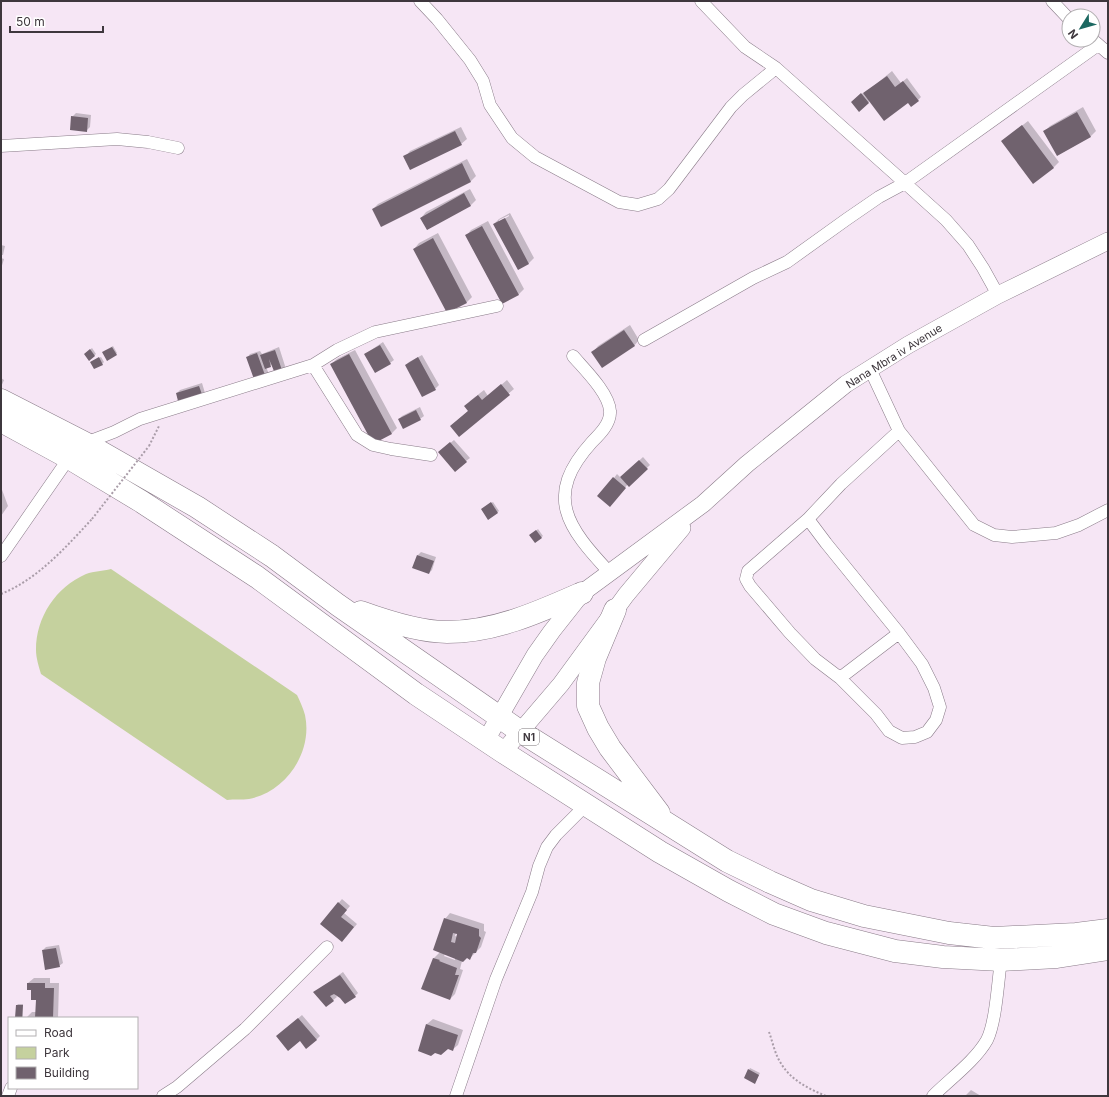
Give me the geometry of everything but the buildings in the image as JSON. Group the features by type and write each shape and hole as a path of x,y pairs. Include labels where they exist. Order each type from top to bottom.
{"highway":[{"name":"N1","path":"1,400 85,443 197,507 272,556 338,605 521,732 728,861 770,882 811,900 864,916 949,933 994,938 1076,934 1108,930"},
{"name":"N1","path":"1,422 69,458 142,502 257,577 416,694 494,746 660,852 729,891 774,914 826,933 895,951 943,957 1001,960 1057,957 1108,949"},
{"path":"338,605 383,620 412,627 446,632 474,630 506,623 542,611 582,593"},
{"path":"615,610 593,664 588,684 588,706 598,728 610,748 667,823"}],"street":[{"path":"420,1 438,19 470,60 483,81 490,105 512,138 535,157 619,202 638,205 658,199 669,189 731,107 743,95 776,68"},
{"path":"701,1 745,47 776,68 946,220 968,245 998,295"},
{"path":"1052,1 1061,11"},
{"path":"644,340 753,278 787,262 853,214 879,197 905,183 1088,48"},
{"path":"1,146 117,139 148,142 178,148"},
{"name":"Nana Mbra ⅳ Avenue","path":"703,504 747,464 846,384 908,345 998,295 1108,241"},
{"path":"1,556 69,458 85,443 114,432 140,419 313,365 337,350 375,332 497,306"},
{"path":"573,356 608,401 611,412 608,423 574,466 566,487 565,504 570,521 580,537 610,572"},
{"path":"313,365 357,435 373,445 431,455"},
{"path":"870,369 899,431 974,525 994,535 1012,537 1056,533 1079,525 1108,510"},
{"path":"808,519 922,664 934,688 940,707 936,720 927,732 915,737 902,738 889,731 876,714 840,678 815,659 790,633 750,586 746,579 748,571 808,519 841,484 899,431"},
{"path":"494,746 499,717 535,655 582,593 703,504"},
{"path":"494,746 521,732 561,684 615,610 655,559 703,504"},
{"path":"840,678 899,633"},
{"path":"456,1096 496,979 532,892 539,866 547,847 556,835 587,804"},
{"path":"163,1096 177,1087 245,1029 327,947"},
{"path":"933,1096 974,1057 987,1039 993,1018 1001,960"}],"path":[{"path":"1,594 23,582 52,561 92,519 149,446 166,411"},
{"path":"768,1032 778,1058 788,1074 805,1087 826,1096"}],"green space":[{"path":"111,569 297,695 305,715 305,743 301,756 294,768 285,779 274,788 262,795 249,799 227,800 41,674 36,653 37,638 44,615 50,604 57,595 75,580 89,573"}]}
